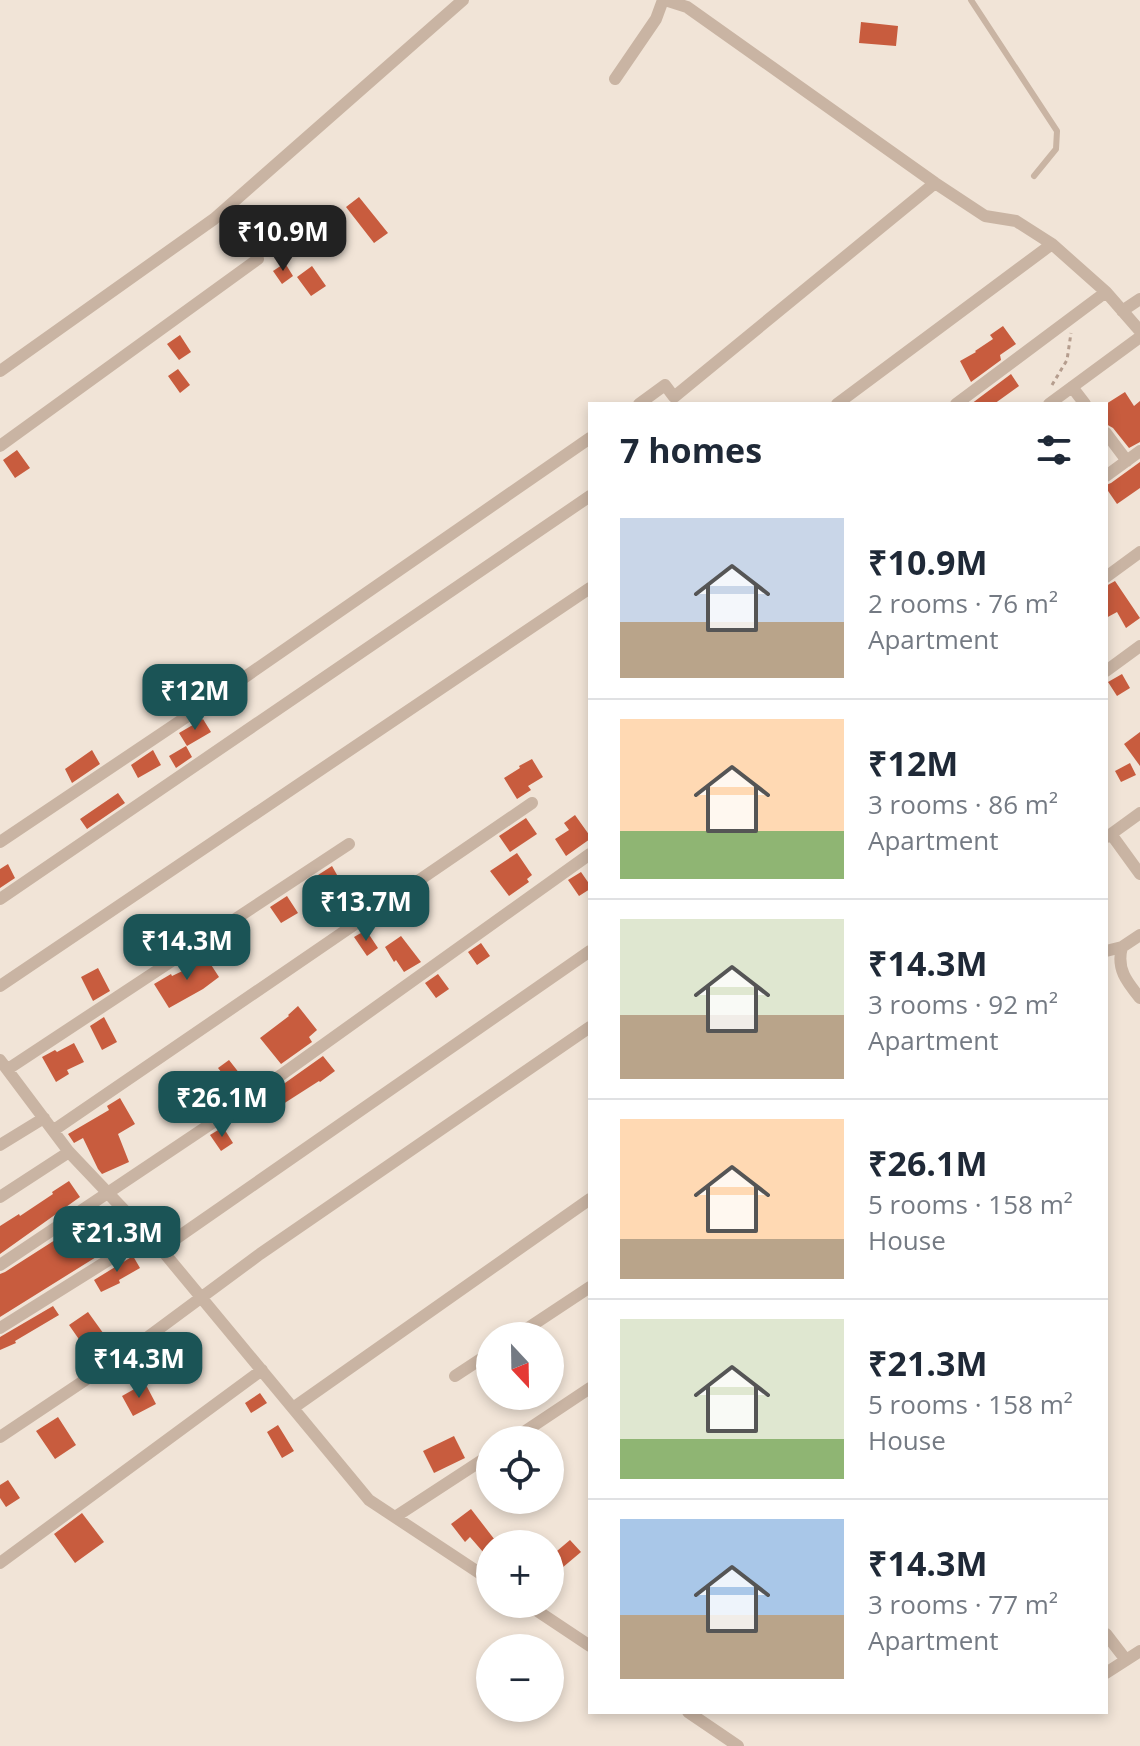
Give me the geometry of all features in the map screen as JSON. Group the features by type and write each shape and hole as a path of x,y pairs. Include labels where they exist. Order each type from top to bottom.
{"street":[{"path":"0,371 214,219 463,0"},
{"path":"615,79 656,19 664,0 687,7 985,216 1016,221 1052,244 1106,292 1140,334 1072,387 1049,397"},
{"path":"642,402 665,385 674,397 935,183"},
{"path":"840,402 1052,244"},
{"path":"0,446 258,259"},
{"path":"959,402 1106,292"},
{"path":"1122,311 1140,299"},
{"path":"1072,387 1083,402"},
{"path":"1108,436 1127,461"},
{"path":"0,842 219,695 588,439"},
{"path":"1108,475 1140,451"},
{"path":"0,899 588,497"},
{"path":"1108,576 1140,552"},
{"path":"0,986 588,589"},
{"path":"1108,670 1140,646"},
{"path":"54,1130 532,803"},
{"path":"1140,813 1108,835 1140,874"},
{"path":"349,844 4,1064 69,1152 161,1249 369,1500 476,1571"},
{"path":"0,1265 239,1105 588,855"},
{"path":"1108,950 1122,947 1140,935"},
{"path":"1122,947 1119,959 1124,974 1140,998"},
{"path":"161,1249 588,952"},
{"path":"0,1437 133,1348 260,1254 588,1028"},
{"path":"0,1145 44,1118"},
{"path":"0,1197 69,1152"},
{"path":"293,1408 588,1200"},
{"path":"0,1328 147,1236"},
{"path":"537,1322 588,1288"},
{"path":"455,1376 476,1362"},
{"path":"0,1563 262,1370"},
{"path":"533,1426 588,1389"},
{"path":"395,1517 476,1464"},
{"path":"548,1618 588,1645"},
{"path":"1108,1637 1126,1660"},
{"path":"1108,1672 1140,1651"},
{"path":"691,1714 738,1746"}],"lane":[{"path":"971,0 1057,131 1056,149 1034,176"}],"path":[{"path":"1049,397 1067,360 1071,330"}],"building":[{"path":"861,22 898,26 896,46 859,43"},
{"path":"359,197 388,233 374,243 346,207"},
{"path":"285,263 293,276 282,284 273,271"},
{"path":"312,266 326,286 311,296 297,277"},
{"path":"1003,326 1016,344 1000,355 1001,360 971,382 960,361 993,339 990,335"},
{"path":"180,335 191,352 179,360 167,344"},
{"path":"178,369 190,385 180,393 168,376"},
{"path":"1011,374 1019,386 997,402 974,402"},
{"path":"1125,392 1134,406 1140,401 1140,442 1129,448 1108,425 1108,403"},
{"path":"17,450 30,468 15,478 3,460"},
{"path":"1140,462 1140,488 1117,504 1108,491 1111,483"},
{"path":"1115,581 1140,618 1126,628 1117,612 1108,617 1108,585"},
{"path":"1122,674 1130,688 1117,696 1108,682"},
{"path":"203,719 211,732 187,746 179,733"},
{"path":"1140,732 1140,766 1124,744"},
{"path":"186,746 192,757 176,768 169,756"},
{"path":"92,750 100,764 72,783 65,769"},
{"path":"153,750 161,765 138,778 131,765"},
{"path":"532,759 543,777 528,786 531,790 517,799 504,778"},
{"path":"1130,763 1136,775 1121,782 1115,771"},
{"path":"118,793 125,803 87,829 80,819"},
{"path":"575,815 588,833 588,840 566,856 555,839 569,830 564,823"},
{"path":"526,818 537,834 510,852 499,836"},
{"path":"517,853 532,875 527,879 529,882 509,896 490,871"},
{"path":"8,864 15,878 0,888 0,869"},
{"path":"332,866 345,889 331,898 318,875"},
{"path":"581,872 588,882 588,890 579,896 568,880"},
{"path":"287,896 298,913 281,923 270,907"},
{"path":"366,930 378,948 367,956 354,937"},
{"path":"401,936 421,962 404,972 385,947"},
{"path":"481,943 490,956 477,965 468,952"},
{"path":"204,954 219,977 169,1008 154,984 193,966 190,963"},
{"path":"98,968 110,991 93,1001 81,977"},
{"path":"438,974 449,989 436,998 425,983"},
{"path":"298,1006 317,1030 309,1037 312,1042 281,1064 260,1038"},
{"path":"104,1017 117,1042 102,1050 90,1026"},
{"path":"74,1043 84,1062 67,1070 69,1074 56,1082 42,1057"},
{"path":"323,1056 335,1071 269,1113 261,1100"},
{"path":"229,1060 247,1083 236,1091 218,1068"},
{"path":"120,1098 135,1124 118,1134 129,1162 102,1174 83,1138 74,1143 68,1134 109,1110 107,1106"},
{"path":"223,1127 233,1143 221,1151 210,1135"},
{"path":"69,1181 80,1197 0,1254 0,1226 20,1216"},
{"path":"102,1210 112,1228 94,1238 101,1254 0,1317 0,1274"},
{"path":"133,1256 140,1268 101,1292 94,1280"},
{"path":"53,1306 59,1315 0,1350 0,1337"},
{"path":"88,1312 111,1344 92,1358 69,1325"},
{"path":"145,1383 156,1404 133,1416 122,1396"},
{"path":"260,1393 267,1403 251,1413 245,1403"},
{"path":"58,1417 76,1445 55,1459 36,1431"},
{"path":"278,1425 294,1451 282,1458 267,1432"},
{"path":"454,1436 465,1458 434,1473 423,1451"},
{"path":"8,1480 20,1498 6,1507 0,1498 0,1485"},
{"path":"471,1509 487,1530 476,1530 476,1544 470,1537 465,1542 451,1524"},
{"path":"82,1513 104,1542 75,1563 54,1534"},
{"path":"570,1540 581,1552 564,1566 564,1545"}]}
